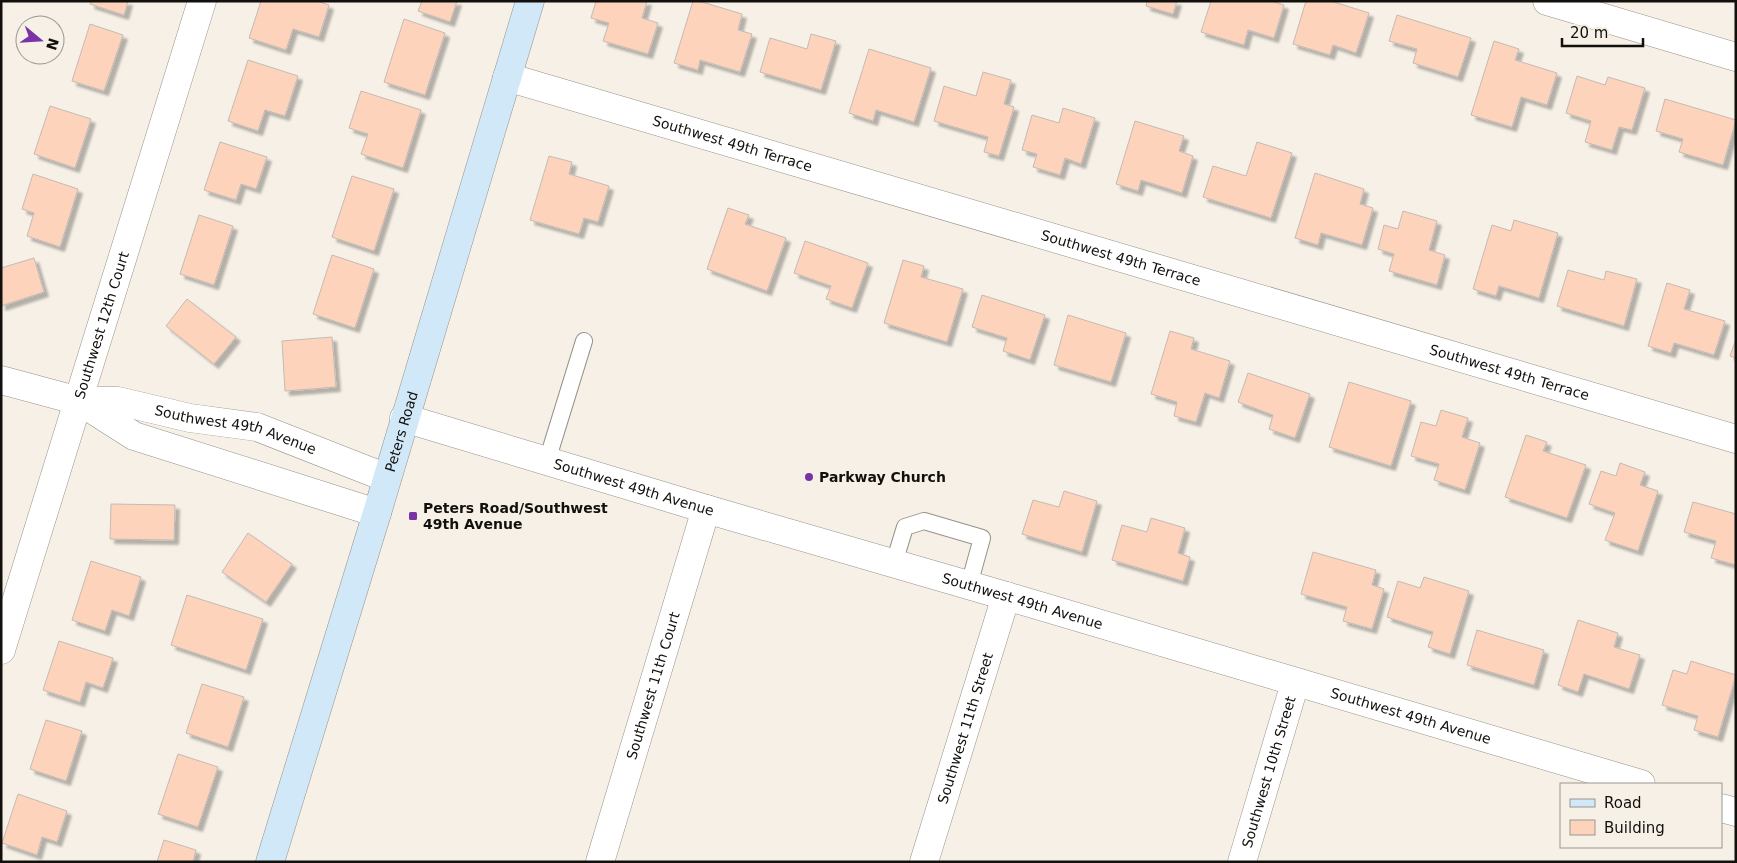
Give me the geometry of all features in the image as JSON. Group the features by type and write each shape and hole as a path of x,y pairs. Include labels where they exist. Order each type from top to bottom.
{"main road":[{"name":"Peters Road","path":"270,862 377,513 530,1"}],"street":[{"name":"Southwest 12th Court","path":"1,650 202,1"},
{"path":"1547,1 1736,56"},
{"name":"Southwest 49th Terrace","path":"507,77 1736,439"},
{"name":"Southwest 49th Avenue","path":"1,380 79,401 118,401 190,418 257,427 387,478"},
{"name":"Southwest 49th Avenue","path":"79,401 134,436 377,513"},
{"name":"Southwest 49th Avenue","path":"404,418 706,509 1638,783"},
{"name":"Southwest 11th Court","path":"600,862 706,509"},
{"name":"Southwest 11th Street","path":"924,862 1006,596"},
{"name":"Southwest 10th Street","path":"1242,862 1295,683"},
{"path":"1722,808 1736,812"}],"lane":[{"path":"547,461 584,341"},
{"path":"894,563 905,528 924,521 982,538 969,585"}],"building":[{"path":"91,1 128,1 124,15 90,4"},
{"path":"261,1 317,1 329,5 319,37 293,29 286,50 249,38"},
{"path":"422,1 457,1 450,22 418,11"},
{"path":"596,1 647,1 642,18 658,23 648,54 603,41 609,23 591,18"},
{"path":"693,1 699,1 742,14 738,30 752,34 740,72 700,60 698,70 674,63"},
{"path":"1147,1 1177,1 1173,14 1146,6"},
{"path":"1211,1 1271,1 1284,5 1274,38 1248,30 1244,45 1201,32"},
{"path":"1306,1 1331,1 1369,13 1356,53 1333,45 1330,55 1293,44"},
{"path":"1397,15 1471,38 1458,77 1413,63 1417,49 1389,41"},
{"path":"404,19 445,33 425,95 384,82"},
{"path":"90,24 123,35 104,91 72,81"},
{"path":"811,34 836,41 821,90 760,72 770,38 807,49"},
{"path":"1494,41 1519,49 1515,60 1557,73 1547,105 1521,97 1512,127 1471,115"},
{"path":"869,49 931,68 914,122 876,110 873,121 849,113"},
{"path":"248,60 298,76 285,116 265,110 258,131 228,121"},
{"path":"983,72 1011,80 1004,104 1014,107 999,156 984,152 988,137 934,121 944,86 976,96"},
{"path":"1577,76 1605,85 1608,77 1645,88 1632,130 1619,127 1612,150 1585,142 1591,121 1566,113"},
{"path":"361,91 421,110 403,168 361,154 368,134 349,128"},
{"path":"1665,99 1736,120 1723,165 1679,152 1683,139 1656,131"},
{"path":"50,106 91,119 75,168 34,154"},
{"path":"1063,108 1095,118 1081,164 1065,158 1060,175 1033,167 1037,154 1022,150 1032,115 1059,123"},
{"path":"1135,121 1184,136 1179,151 1193,156 1182,193 1141,180 1138,191 1116,184"},
{"path":"220,142 267,157 256,189 241,184 236,200 204,190"},
{"path":"1257,142 1292,153 1271,218 1203,197 1213,166 1246,176"},
{"path":"549,156 572,162 569,174 609,186 598,222 584,218 579,234 530,220"},
{"path":"1315,173 1364,189 1360,204 1373,208 1362,245 1321,233 1318,245 1295,238"},
{"path":"33,174 78,189 60,247 27,236 34,213 22,209"},
{"path":"352,176 394,189 374,251 332,237"},
{"path":"728,208 749,215 745,224 786,238 767,291 707,269"},
{"path":"1403,211 1437,221 1429,250 1445,255 1437,285 1389,271 1394,254 1378,249 1384,225 1398,229"},
{"path":"199,215 233,226 214,285 180,274"},
{"path":"1514,220 1558,233 1539,298 1499,286 1496,296 1473,289 1492,225 1511,231"},
{"path":"805,241 868,263 852,308 826,299 831,286 794,273"},
{"path":"332,255 374,269 355,328 313,314"},
{"path":"34,258 44,292 1,306 1,268"},
{"path":"903,260 924,266 921,277 963,289 947,342 884,323"},
{"path":"1568,270 1604,280 1606,271 1637,279 1624,326 1557,306"},
{"path":"1667,283 1690,290 1684,309 1725,321 1714,355 1674,343 1671,353 1648,346"},
{"path":"982,295 1045,315 1030,360 1003,351 1007,338 972,327"},
{"path":"187,299 236,337 214,364 166,326"},
{"path":"1068,315 1126,333 1111,382 1054,365"},
{"path":"1170,331 1194,338 1191,349 1230,361 1219,398 1205,393 1196,422 1174,416 1177,402 1151,394"},
{"path":"332,337 336,387 285,391 282,341"},
{"path":"1736,339 1736,358 1730,356"},
{"path":"1248,373 1310,394 1295,438 1269,429 1273,415 1238,402"},
{"path":"1349,382 1411,401 1391,466 1329,447"},
{"path":"1441,410 1468,418 1462,437 1480,443 1465,490 1434,480 1439,464 1411,456 1421,422 1436,426"},
{"path":"1526,435 1547,442 1543,451 1586,465 1567,518 1505,497"},
{"path":"1620,463 1645,472 1640,485 1658,491 1638,551 1605,540 1615,513 1589,504 1601,471 1616,476"},
{"path":"1064,491 1097,501 1082,552 1022,534 1033,500 1059,507"},
{"path":"1693,502 1736,514 1736,565 1711,558 1716,541 1684,532"},
{"path":"111,504 175,505 174,540 110,539"},
{"path":"1151,518 1185,528 1178,553 1190,557 1183,581 1112,560 1122,525 1147,532"},
{"path":"248,533 292,564 266,602 222,572"},
{"path":"1313,552 1376,570 1372,585 1384,589 1372,629 1343,621 1347,607 1301,594"},
{"path":"91,561 141,577 129,616 112,610 105,631 72,620"},
{"path":"1424,577 1469,591 1450,654 1428,647 1433,632 1387,617 1398,581 1420,588"},
{"path":"187,595 263,619 246,670 171,645"},
{"path":"1578,620 1618,633 1614,647 1640,655 1629,689 1584,674 1578,692 1558,685"},
{"path":"1477,630 1544,650 1534,685 1467,665"},
{"path":"59,641 113,658 103,688 86,682 80,702 43,690"},
{"path":"1691,661 1736,675 1718,737 1694,730 1698,716 1662,705 1673,670 1687,674"},
{"path":"202,684 244,697 228,747 186,733"},
{"path":"46,720 82,731 66,781 30,769"},
{"path":"178,754 218,767 198,827 158,814"},
{"path":"18,794 67,811 57,842 42,837 37,855 2,843"},
{"path":"164,840 196,850 193,862 157,862"}],"place":[{"name":"Parkway Church","path":"809,477"},
{"name":"Peters Road/Southwest 49th Avenue","path":"413,516"}]}
